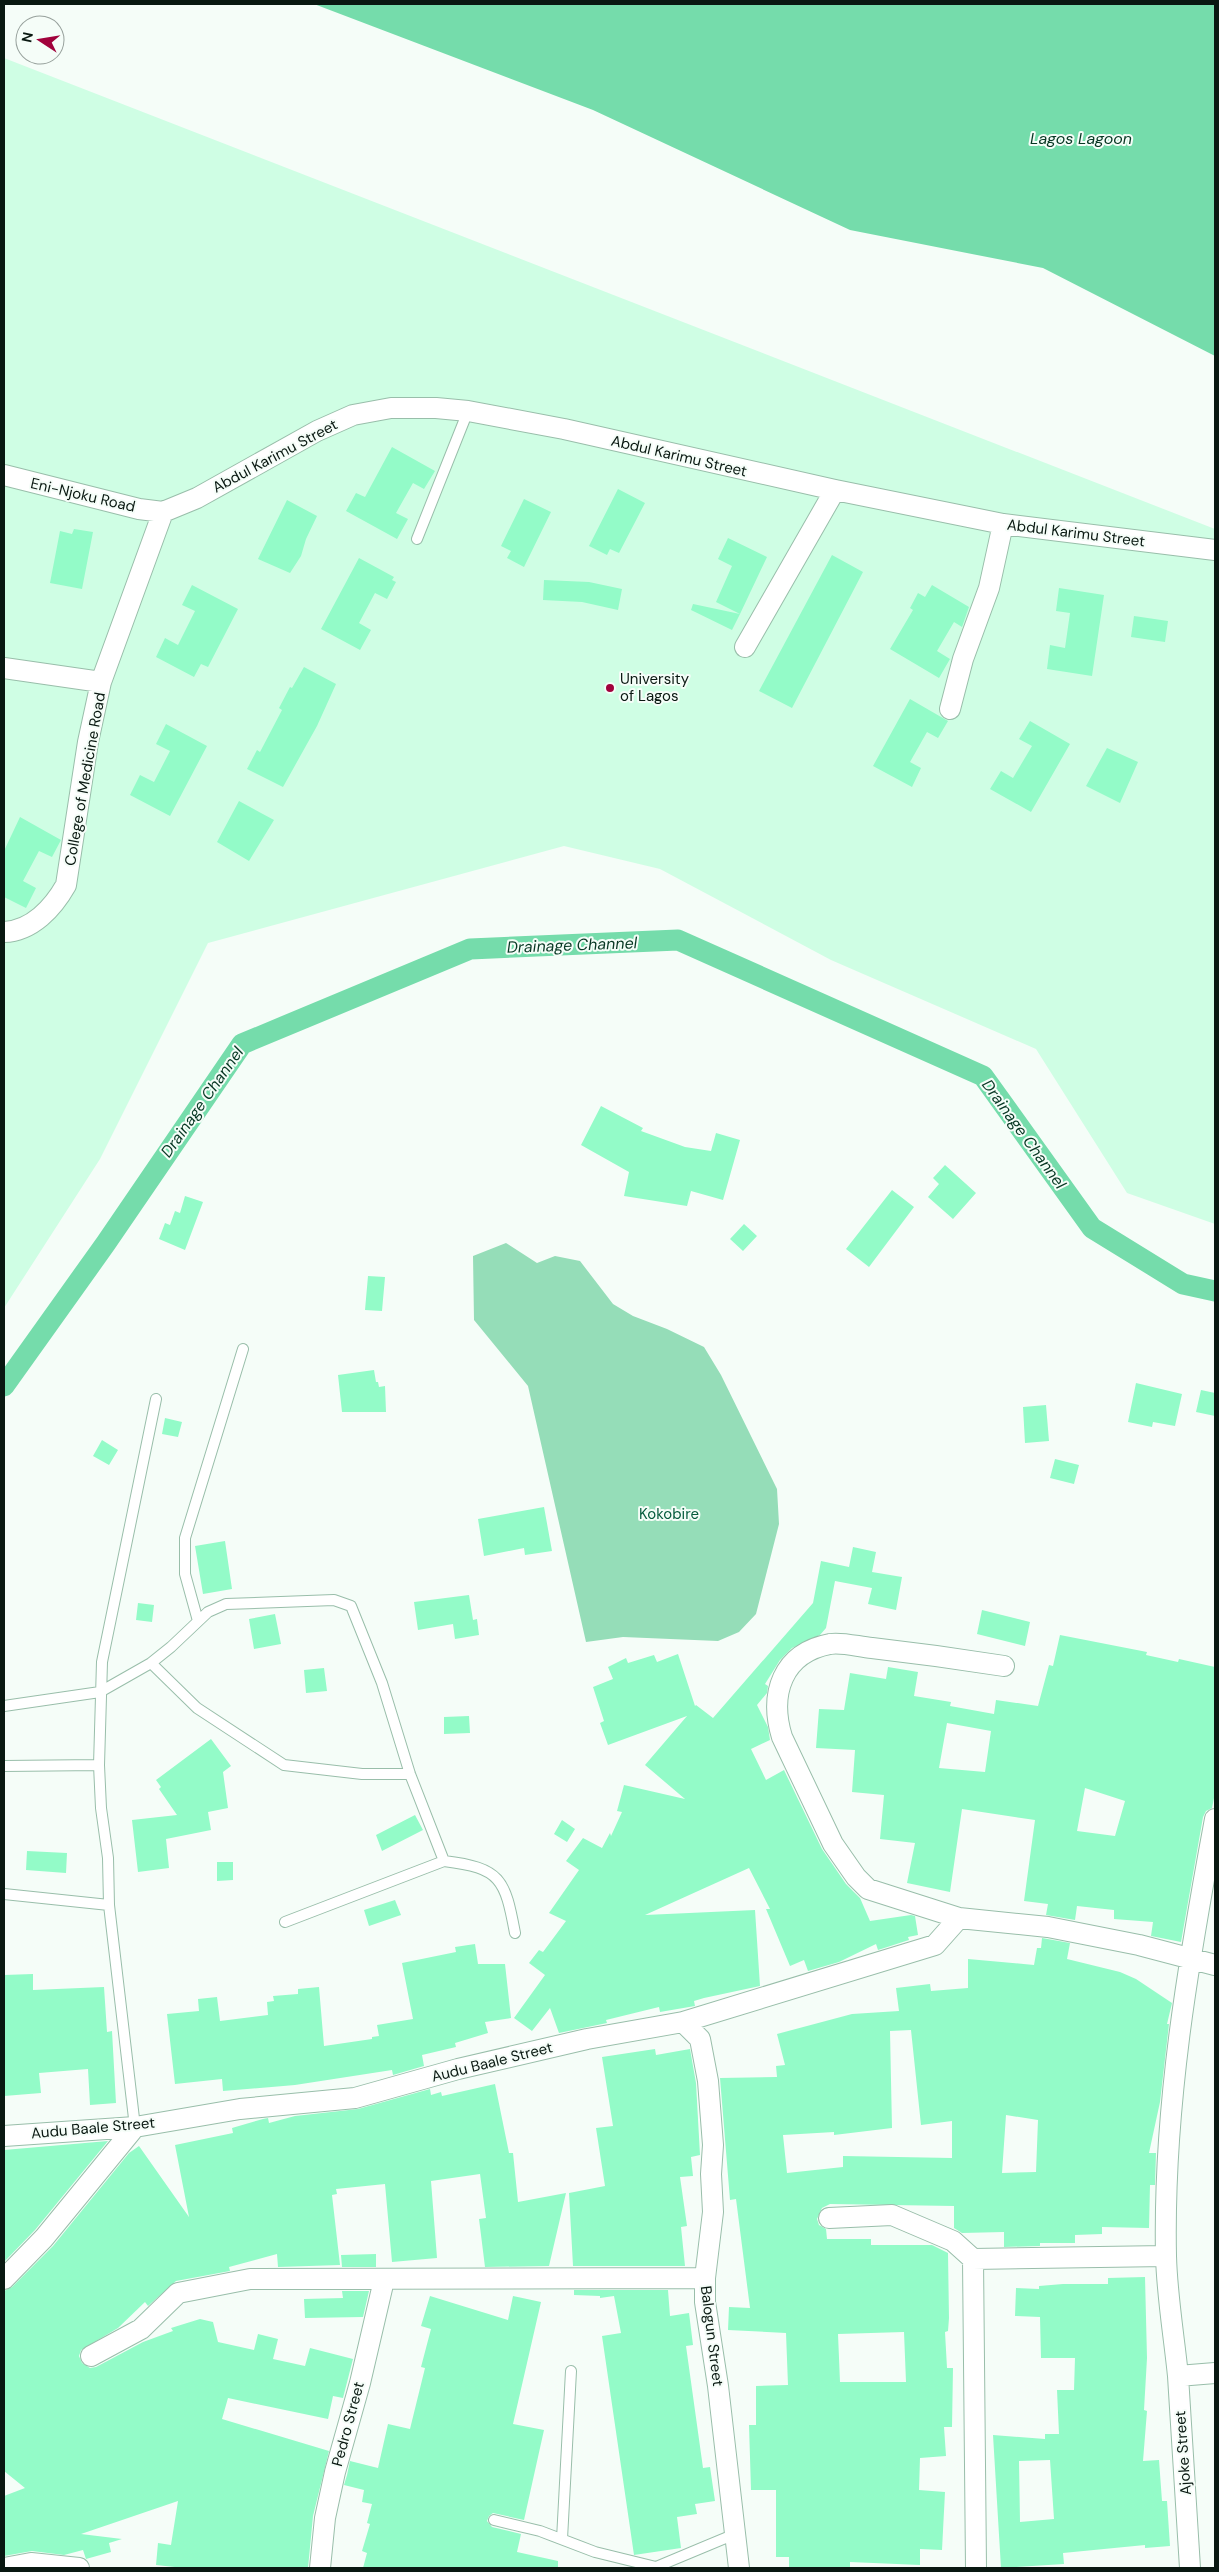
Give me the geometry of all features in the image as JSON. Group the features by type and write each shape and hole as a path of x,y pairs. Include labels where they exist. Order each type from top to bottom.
{"street":[{"name":"Abdul Karimu Street","path":"164,512 197,498 316,431 353,415 391,408 468,411 564,429 834,490 1003,524 1215,550"},
{"name":"Eni-Njoku Road","path":"4,475 130,506 164,512"},
{"path":"745,647 834,490"},
{"name":"College of Medicine Road","path":"4,932 16,932 36,921 55,905 66,885 88,742 101,682 164,512"},
{"path":"950,709 963,659 989,588 1003,524"},
{"path":"4,668 101,682"},
{"path":"1004,1666 832,1644 800,1655 787,1669 776,1695 776,1718 782,1737 833,1844 856,1877 868,1889 959,1918 1048,1927 1189,1957 1215,1965"},
{"name":"Ajoke Street","path":"1190,2568 1178,2376 1166,2256 1170,2114 1189,1957 1215,1820"},
{"name":"Audu Baale Street","path":"4,2136 135,2128 240,2109 355,2098 458,2069 587,2039 683,2022 935,1945 959,1918"},
{"name":"Balogun Street","path":"683,2022 700,2038 708,2081 713,2145 711,2174 713,2212 705,2278 705,2302 718,2386 739,2568"},
{"path":"4,2280 44,2238 135,2128"},
{"path":"829,2218 892,2215 953,2241 973,2259 1166,2256"},
{"path":"973,2259 976,2568"},
{"path":"91,2356 141,2329 178,2294 250,2279 705,2278"},
{"name":"Pedro Street","path":"320,2568 325,2518 333,2481 360,2383 384,2280"},
{"path":"1178,2376 1215,2373"},
{"path":"4,2568 31,2563 79,2568"}],"lane":[{"path":"417,538 468,411"},
{"path":"198,1621 185,1574 185,1538 243,1348"},
{"path":"135,2128 109,1905 99,1765 100,1692 102,1662 156,1399"},
{"path":"4,1706 100,1692 151,1663 208,1612 226,1604 334,1600 350,1606 382,1683 410,1774 444,1861"},
{"path":"151,1663 197,1708 284,1765 362,1774 410,1774"},
{"path":"4,1766 99,1765"},
{"path":"285,1922 444,1861 474,1865 496,1876 506,1890 515,1933"},
{"path":"4,1894 109,1905"},
{"path":"562,2539 571,2371"},
{"path":"494,2520 540,2530 595,2552 656,2567 735,2534"}],"shaded area":[{"name":"University of Lagos","path":"4,58 15,62 15,65 22,65 1215,529 1215,1224 1127,1193 1036,1049 831,960 660,869 564,846 208,943 100,1159 4,1308"}],"green space":[{"name":"Kokobire","path":"506,1243 537,1263 555,1256 580,1261 613,1304 633,1316 667,1329 704,1347 721,1375 777,1489 779,1524 756,1614 739,1632 718,1641 623,1637 586,1642 528,1386 474,1320 473,1256"}],"water":[{"name":"Lagos Lagoon","path":"314,4 1215,4 1215,356 1043,268 850,230 593,110"}],"building":[{"path":"392,447 435,471 424,489 413,483 396,513 408,519 397,539 346,511 356,493 365,497"},
{"path":"618,489 645,503 619,553 610,549 607,555 589,546"},
{"path":"524,499 551,512 524,567 507,558 511,551 501,546"},
{"path":"287,500 317,516 306,539 301,556 290,573 258,559"},
{"path":"74,529 93,532 82,589 50,583 60,531 72,534"},
{"path":"728,538 767,557 740,614 716,602 732,566 718,559"},
{"path":"832,555 863,572 792,708 759,691"},
{"path":"359,558 394,577 392,580 396,582 387,599 375,593 359,623 371,630 360,650 321,629"},
{"path":"544,580 589,582 622,589 618,610 582,602 543,600"},
{"path":"192,585 238,609 208,667 201,664 194,677 156,657 165,638 178,645 195,611 182,605"},
{"path":"932,585 969,607 962,627 954,622 937,651 950,659 939,678 890,649 913,610 910,608 918,593 925,597"},
{"path":"1059,588 1104,595 1092,676 1047,669 1050,645 1065,648 1070,613 1056,611"},
{"path":"693,604 740,614 732,630 691,610"},
{"path":"1134,616 1168,621 1165,642 1131,637"},
{"path":"304,667 336,684 317,726 283,787 247,769 257,750 260,752 282,710 279,708 290,687 292,688"},
{"path":"910,699 948,721 938,738 927,732 910,762 921,768 912,787 873,766"},
{"path":"1030,721 1070,744 1031,812 990,789 1001,771 1013,778 1032,746 1019,739"},
{"path":"166,724 207,746 170,816 130,795 140,775 154,782 170,751 156,744"},
{"path":"1107,748 1138,762 1120,803 1086,786"},
{"path":"239,801 274,820 249,861 217,842"},
{"path":"20,817 61,840 52,857 39,851 23,881 36,888 26,908 4,897 4,851"},
{"path":"601,1106 643,1128 641,1131 685,1147 711,1151 716,1133 740,1140 723,1200 691,1191 687,1206 624,1196 629,1172 581,1145"},
{"path":"945,1165 976,1193 953,1219 928,1197 939,1184 933,1178"},
{"path":"892,1190 914,1207 869,1267 846,1249"},
{"path":"185,1196 203,1202 185,1250 159,1239 165,1223 170,1225 175,1211 180,1213"},
{"path":"744,1224 757,1236 743,1251 730,1239"},
{"path":"368,1276 385,1277 382,1311 365,1310"},
{"path":"374,1370 379,1387 385,1386 386,1412 342,1412 338,1375"},
{"path":"1136,1383 1182,1394 1175,1426 1153,1422 1152,1427 1128,1422"},
{"path":"1201,1390 1215,1393 1215,1416 1196,1412"},
{"path":"1046,1405 1049,1441 1025,1443 1023,1407"},
{"path":"165,1418 182,1422 178,1437 162,1434"},
{"path":"102,1440 118,1450 109,1465 93,1456"},
{"path":"1055,1459 1079,1465 1074,1484 1050,1478"},
{"path":"544,1507 552,1551 525,1555 524,1548 484,1556 478,1519"},
{"path":"225,1541 232,1589 203,1594 195,1546"},
{"path":"853,1547 876,1552 872,1572 902,1577 896,1610 868,1604 872,1588 835,1581 826,1628 820,1635 792,1648 780,1660 765,1684 768,1686 767,1693 757,1705 768,1727 770,1740 751,1749 766,1780 784,1770 822,1849 846,1884 860,1898 870,1921 915,1916 918,1935 908,1937 909,1940 878,1950 876,1944 839,1962 808,1971 804,1960 790,1966 766,1909 770,1909 749,1868 645,1915 755,1910 760,1986 694,2001 695,2006 660,2012 659,2007 606,2020 607,2023 559,2033 550,2008 532,2031 514,2018 545,1975 529,1963 539,1950 543,1952 566,1921 549,1913 579,1870 566,1861 583,1838 602,1848 610,1833 611,1836 622,1812 617,1811 624,1785 685,1799 645,1765 687,1716 608,1745 600,1723 604,1721 593,1687 613,1679 608,1667 626,1658 628,1663 654,1655 657,1662 678,1654 695,1706 713,1718 813,1603 821,1561 849,1567"},
{"path":"469,1595 473,1620 477,1619 479,1635 455,1639 453,1624 418,1630 414,1602"},
{"path":"138,1603 154,1605 152,1622 136,1620"},
{"path":"982,1610 1030,1622 1025,1646 977,1634"},
{"path":"275,1614 281,1644 254,1649 249,1619"},
{"path":"1060,1635 1147,1652 1146,1655 1178,1662 1179,1659 1215,1667 1215,1793 1212,1808 1206,1811 1203,1817 1181,1942 1151,1936 1153,1922 1114,1919 1114,1910 1077,1906 1075,1920 1046,1915 1048,1904 1024,1901 1035,1820 962,1809 950,1892 907,1883 915,1843 880,1839 884,1795 852,1792 855,1750 816,1748 819,1709 844,1710 850,1673 886,1679 888,1667 918,1672 914,1696 951,1702 950,1706 994,1714 996,1700 1038,1706 1049,1665 1053,1666","holes":["947,1723 991,1731 985,1772 939,1768","1085,1788 1125,1801 1115,1836 1077,1831"]},
{"path":"324,1668 327,1691 306,1693 304,1670"},
{"path":"469,1716 470,1733 444,1734 444,1717"},
{"path":"211,1739 231,1766 223,1772 228,1808 208,1812 211,1830 166,1839 169,1868 138,1872 132,1820 177,1815 159,1789 161,1787 156,1780"},
{"path":"415,1815 423,1830 382,1851 376,1835"},
{"path":"562,1820 575,1829 567,1842 554,1834"},
{"path":"27,1851 67,1853 66,1873 26,1870"},
{"path":"217,1862 233,1862 233,1880 217,1881"},
{"path":"395,1900 401,1915 369,1926 364,1910"},
{"path":"1042,1938 1070,1943 1067,1959 1120,1972 1136,1979 1172,2003 1167,2024 1169,2024 1160,2102 1149,2153 1156,2153 1155,2185 1150,2185 1149,2228 1102,2227 1102,2234 1075,2235 1075,2243 1040,2243 1040,2246 1004,2247 1004,2232 962,2233 954,2228 954,2206 830,2204 822,2208 817,2219 819,2225 826,2229 827,2239 871,2239 871,2245 932,2245 948,2253 949,2318 948,2331 945,2332 947,2368 953,2368 952,2427 944,2427 946,2456 920,2458 919,2490 945,2492 942,2550 920,2549 920,2565 850,2562 850,2568 789,2568 789,2557 776,2557 776,2490 751,2490 749,2425 756,2425 756,2386 788,2385 786,2333 728,2330 729,2307 750,2308 736,2199 730,2200 720,2078 777,2077 776,2066 785,2065 777,2034 852,2014 899,2011 896,1988 930,1984 931,1991 968,1988 968,1959 1034,1965 1037,1948 1041,1948","holes":["911,2030 921,2125 952,2121 952,2158 843,2156 843,2167 787,2173 783,2135 834,2132 834,2135 892,2128 890,2031","1006,2115 1038,2120 1036,2172 1002,2173","904,2332 906,2382 840,2382 838,2334"]},
{"path":"475,1944 478,1964 505,1964 511,2018 485,2022 488,2033 455,2043 456,2047 422,2055 424,2066 393,2075 392,2070 295,2085 223,2091 222,2079 175,2084 167,2014 199,2011 198,1999 217,1997 220,2021 268,2015 267,2002 274,2001 273,1996 298,1994 298,1989 319,1987 324,2046 372,2039 372,2037 379,2036 377,2025 413,2019 402,1963 456,1952 455,1947"},
{"path":"33,1974 33,1990 104,1987 107,2032 112,2031 116,2103 90,2105 88,2069 39,2073 41,2093 4,2096 4,1975"},
{"path":"655,2049 656,2055 690,2049 696,2083 700,2155 691,2157 693,2176 680,2177 687,2226 681,2227 685,2266 573,2266 569,2193 605,2186 596,2128 613,2126 602,2057"},
{"path":"495,2084 509,2153 513,2153 518,2202 566,2193 549,2266 485,2267 479,2219 486,2218 480,2174 431,2181 437,2258 392,2262 385,2184 336,2189 337,2194 332,2195 340,2265 278,2267 277,2254 229,2267 230,2271 176,2281 148,2306 145,2302 118,2328 81,2350 79,2356 82,2363 90,2368 96,2367 143,2342 173,2331 171,2328 200,2319 213,2322 218,2342 254,2350 258,2334 278,2339 273,2359 305,2366 310,2348 353,2359 343,2398 333,2396 328,2419 228,2398 222,2419 329,2451 313,2516 308,2568 184,2568 156,2565 158,2543 171,2545 178,2501 81,2534 122,2539 109,2543 111,2552 86,2559 83,2550 64,2555 32,2551 4,2556 4,2496 25,2488 4,2471 4,2291 12,2287 53,2246 129,2153 139,2146 189,2217 175,2145 233,2133 232,2128 268,2118 269,2123 295,2116 358,2109 430,2089 431,2095 441,2092 442,2096"},
{"path":"108,2141 35,2230 4,2262 4,2150"},
{"path":"376,2254 376,2267 342,2267 341,2255"},
{"path":"1145,2277 1147,2358 1144,2410 1147,2411 1143,2461 1159,2460 1162,2501 1167,2501 1170,2546 1145,2548 1145,2545 1063,2553 1064,2564 1001,2568 993,2435 1045,2439 1045,2434 1059,2434 1057,2390 1074,2390 1075,2358 1041,2358 1040,2317 1015,2316 1016,2288 1039,2289 1039,2286 1063,2284 1108,2284 1108,2278","holes":["1050,2460 1054,2519 1020,2522 1019,2461"]},
{"path":"574,2290 668,2290 670,2316 689,2313 693,2345 686,2346 703,2468 710,2467 715,2501 695,2504 697,2514 677,2517 681,2548 634,2555 602,2336 621,2333 614,2296 600,2298 600,2296 574,2295"},
{"path":"342,2291 369,2291 363,2317 305,2318 304,2299 343,2298"},
{"path":"430,2296 508,2320 513,2296 541,2302 513,2424 544,2430 524,2520 493,2513 487,2521 492,2527 521,2534 517,2552 558,2561 558,2568 363,2568 367,2553 362,2551 370,2524 367,2523 372,2504 362,2502 364,2490 344,2485 350,2461 378,2468 388,2424 410,2429 425,2368 421,2367 431,2329 421,2326"}],"waterway":[{"name":"Drainage Channel","path":"4,1386 106,1243 242,1044 470,949 678,940 983,1076 1092,1228 1183,1284 1215,1291"}],"place":[{"name":"University of Lagos","path":"610,688"}]}
